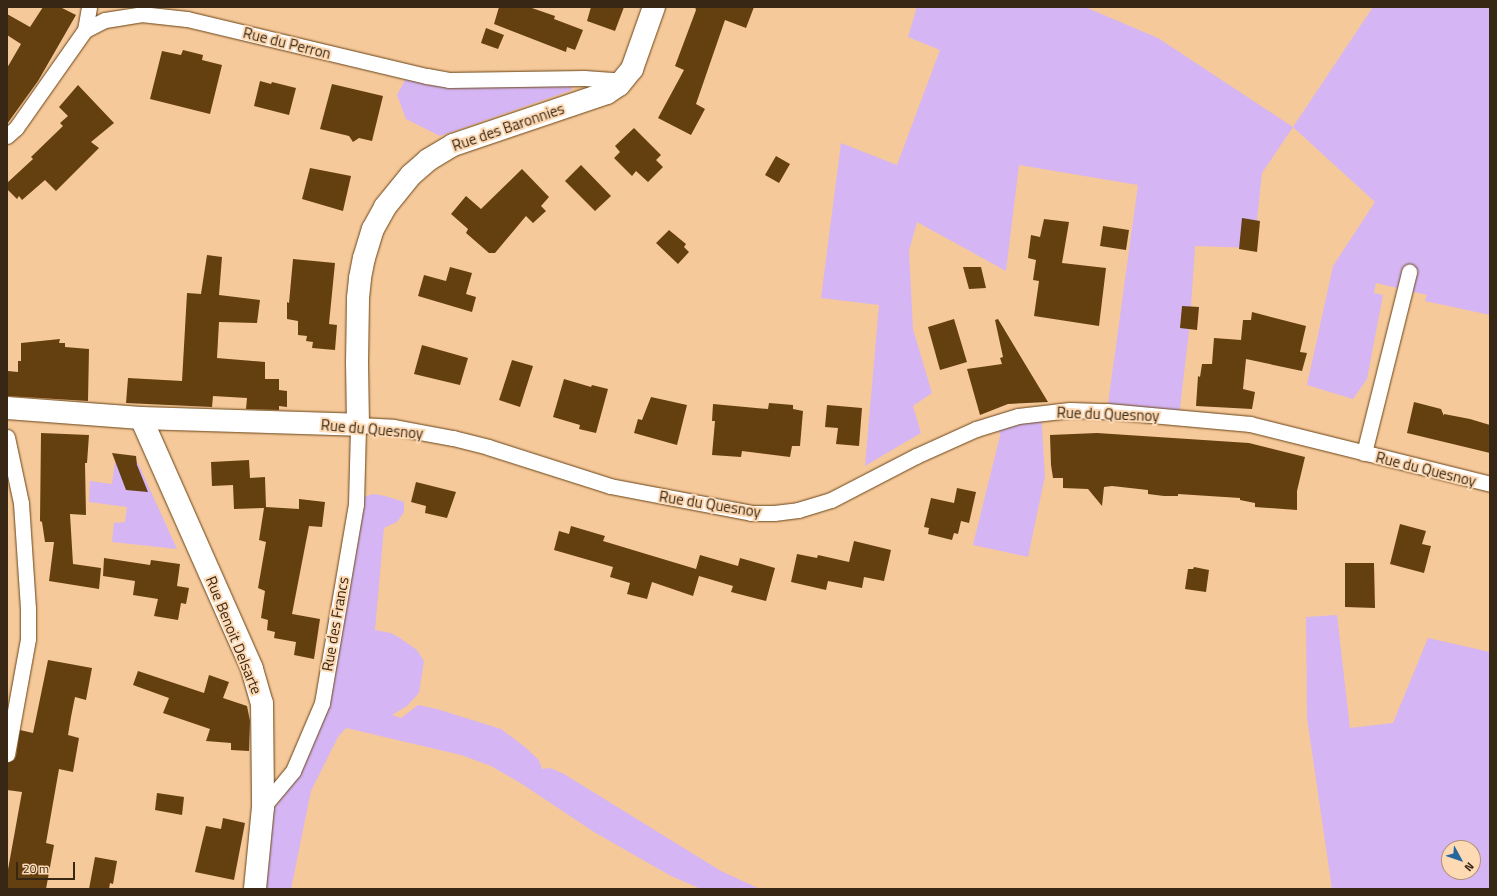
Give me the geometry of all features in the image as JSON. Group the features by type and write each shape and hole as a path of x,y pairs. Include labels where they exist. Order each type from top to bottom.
{"street":[{"path":"85,30 89,7"},
{"name":"Rue des Baronnies","path":"358,425 357,363 358,298 360,278 364,258 373,229 384,207 398,188 428,160 453,145 607,93 623,81 632,69 654,7"},
{"name":"Rue du Perron","path":"7,136 16,128 85,30 105,20 141,14 187,19 434,78 449,80 584,78 623,81"},
{"path":"1364,453 1409,272"},
{"name":"Rue du Quesnoy","path":"7,408 141,418 393,427 488,446 610,486 751,513 774,513 798,510 831,500 916,456 976,429 1018,416 1041,412 1107,411 1250,424 1490,484"},
{"name":"Rue Benoit Delsarte","path":"141,418 252,669 262,703 263,807 255,889"},
{"name":"Rue des Francs","path":"263,807 293,771 322,703 356,504 358,425"},
{"path":"7,437 21,503 28,609 28,639 7,754"}],"shaded area":[{"path":"917,7 1085,7 1158,38 1293,127 1262,173 1254,248 1195,246 1190,322 1179,417 1107,411 1138,185 1019,165 1006,271 917,222 909,251 913,329 932,393 913,406 921,433 865,466 879,305 821,298 841,143 897,165 940,50 908,37"},
{"path":"1373,7 1490,7 1490,315 1425,301 1427,295 1376,283 1374,293 1383,295 1367,379 1353,399 1307,385 1333,266 1375,202 1293,127"},
{"path":"409,73 569,78 572,90 440,136 406,119 397,95"},
{"path":"1041,412 1045,476 1028,557 973,545 1000,436 998,422"},
{"path":"115,462 138,463 177,549 112,542 114,523 125,522 127,507 89,502 90,481 112,484"},
{"path":"373,494 404,502 404,512 397,522 384,528 375,630 391,633 400,638 417,650 424,661 419,693 407,706 392,715 401,718 418,705 437,709 501,729 525,747 539,760 542,769 550,768 564,774 721,871 760,889 701,889 671,876 594,832 522,784 491,766 461,755 346,728 338,737 311,791 291,889 255,889 273,810 291,785 305,761 356,504 364,497"},
{"path":"1337,615 1350,728 1393,723 1428,638 1490,652 1490,889 1332,889 1307,718 1306,617"}],"building":[{"path":"43,7 60,7 76,15 38,81 7,124 7,68 21,44 7,35 7,14 30,27"},
{"path":"499,7 529,7 555,16 554,19 583,30 575,50 567,47 566,52 494,24"},
{"path":"591,7 624,7 615,31 587,21"},
{"path":"695,7 754,7 746,28 725,20 696,104 705,109 691,135 658,118 684,70 675,66 696,10"},
{"path":"486,28 504,35 498,49 481,43"},
{"path":"183,50 203,55 202,60 222,65 210,114 150,99 162,51 181,55"},
{"path":"260,81 271,84 272,82 296,88 289,115 254,106"},
{"path":"332,84 383,96 372,141 359,138 353,142 349,136 320,129"},
{"path":"78,85 114,123 91,142 99,148 56,191 45,180 22,200 19,196 17,199 7,189 7,183 33,159 31,157 63,126 60,123 68,116 59,107"},
{"path":"634,128 661,155 656,160 663,167 648,182 636,171 632,176 614,158 620,152 615,146"},
{"path":"776,156 790,164 779,183 765,175"},
{"path":"581,165 611,196 595,211 565,181"},
{"path":"310,168 351,176 343,211 302,199"},
{"path":"522,169 549,197 541,206 546,211 533,223 526,216 495,253 489,253 466,233 468,229 451,214 466,196 481,209"},
{"path":"1242,218 1260,221 1257,252 1239,249"},
{"path":"1044,219 1069,222 1062,263 1106,268 1099,326 1034,316 1039,281 1033,280 1036,260 1028,258 1031,235 1040,237"},
{"path":"1103,226 1129,230 1126,250 1100,246"},
{"path":"669,230 686,244 684,247 689,252 678,264 656,243"},
{"path":"207,255 222,257 219,295 260,300 257,323 219,322 217,358 265,362 265,379 279,379 279,390 287,391 287,407 279,406 279,410 246,409 247,398 213,396 212,407 126,403 128,378 182,381 187,293 201,294"},
{"path":"293,259 335,263 329,324 337,325 335,350 312,348 313,342 306,341 307,336 298,335 298,321 287,319 287,302 289,303"},
{"path":"450,267 472,273 466,294 476,297 472,312 418,296 424,275 446,281"},
{"path":"963,267 981,267 986,288 969,289"},
{"path":"1182,306 1199,307 1197,330 1180,328"},
{"path":"1252,312 1306,326 1300,352 1307,353 1302,371 1246,359 1243,389 1255,392 1252,409 1196,406 1198,376 1200,377 1202,364 1212,364 1214,338 1241,340 1243,320 1251,320"},
{"path":"954,319 967,362 940,370 928,327"},
{"path":"998,319 1048,402 1008,404 980,415 967,369 1002,364 1000,358 1003,357 995,320"},
{"path":"60,339 59,343 65,343 65,347 89,349 88,401 7,396 8,371 18,372 18,361 21,361 21,343"},
{"path":"422,345 468,358 460,385 414,374"},
{"path":"512,360 533,366 520,407 499,400"},
{"path":"564,379 591,387 592,385 608,389 596,433 579,429 580,425 553,417"},
{"path":"651,397 687,405 677,445 634,433 638,419 642,420"},
{"path":"1414,402 1441,409 1444,416 1444,414 1470,419 1490,425 1490,453 1407,433"},
{"path":"769,403 793,405 793,409 803,411 800,446 792,446 790,457 742,451 741,457 712,455 715,421 712,421 713,404 768,409"},
{"path":"827,405 862,408 859,446 836,444 838,428 825,427"},
{"path":"41,433 89,435 87,463 85,463 86,515 70,514 73,564 101,568 99,589 49,581 54,542 45,542 42,522 40,521"},
{"path":"1097,433 1249,443 1305,457 1297,491 1297,510 1255,507 1255,503 1240,500 1240,498 1178,494 1178,496 1164,496 1148,494 1148,490 1112,486 1104,487 1102,506 1088,489 1063,488 1063,478 1053,478 1051,465 1050,435"},
{"path":"112,453 136,456 137,465 148,492 126,490"},
{"path":"249,460 250,478 265,477 266,507 299,509 299,499 325,502 322,527 309,526 292,614 320,619 314,659 294,655 296,642 274,638 275,632 267,630 268,620 261,618 265,591 258,588 266,542 259,540 264,508 234,509 233,485 212,486 211,462"},
{"path":"416,482 456,492 447,518 425,513 426,506 411,502"},
{"path":"957,488 976,492 969,523 961,521 958,534 954,533 952,540 928,534 929,528 924,527 931,498 954,503"},
{"path":"1400,524 1426,531 1422,544 1431,546 1424,573 1390,564"},
{"path":"571,526 605,536 603,541 696,569 700,555 738,566 740,558 775,568 766,601 731,592 733,586 699,576 693,596 652,582 647,599 627,594 630,583 610,577 613,567 554,550 559,531 569,534"},
{"path":"854,541 891,550 884,581 864,577 862,588 828,581 826,590 791,582 797,554 817,558 818,555 849,562"},
{"path":"104,558 150,565 151,560 180,564 177,586 189,588 186,604 181,603 178,620 154,616 158,599 133,595 135,581 103,576"},
{"path":"1345,563 1374,563 1375,608 1345,607"},
{"path":"1194,567 1209,570 1206,592 1185,589 1188,569 1193,569"},
{"path":"48,660 92,668 86,700 75,697 71,717 68,735 79,738 73,772 59,769 46,843 54,845 46,889 7,889 7,875 22,792 7,790 7,763 14,760 16,756 20,730 33,733"},
{"path":"138,671 204,693 209,675 229,682 223,698 247,706 250,721 249,751 231,750 231,743 206,741 210,729 163,713 169,698 133,685"},
{"path":"157,793 184,797 182,815 155,810"},
{"path":"223,818 245,823 234,880 195,872 206,826 221,829"},
{"path":"95,857 117,861 113,884 110,883 109,889 89,889"}]}
